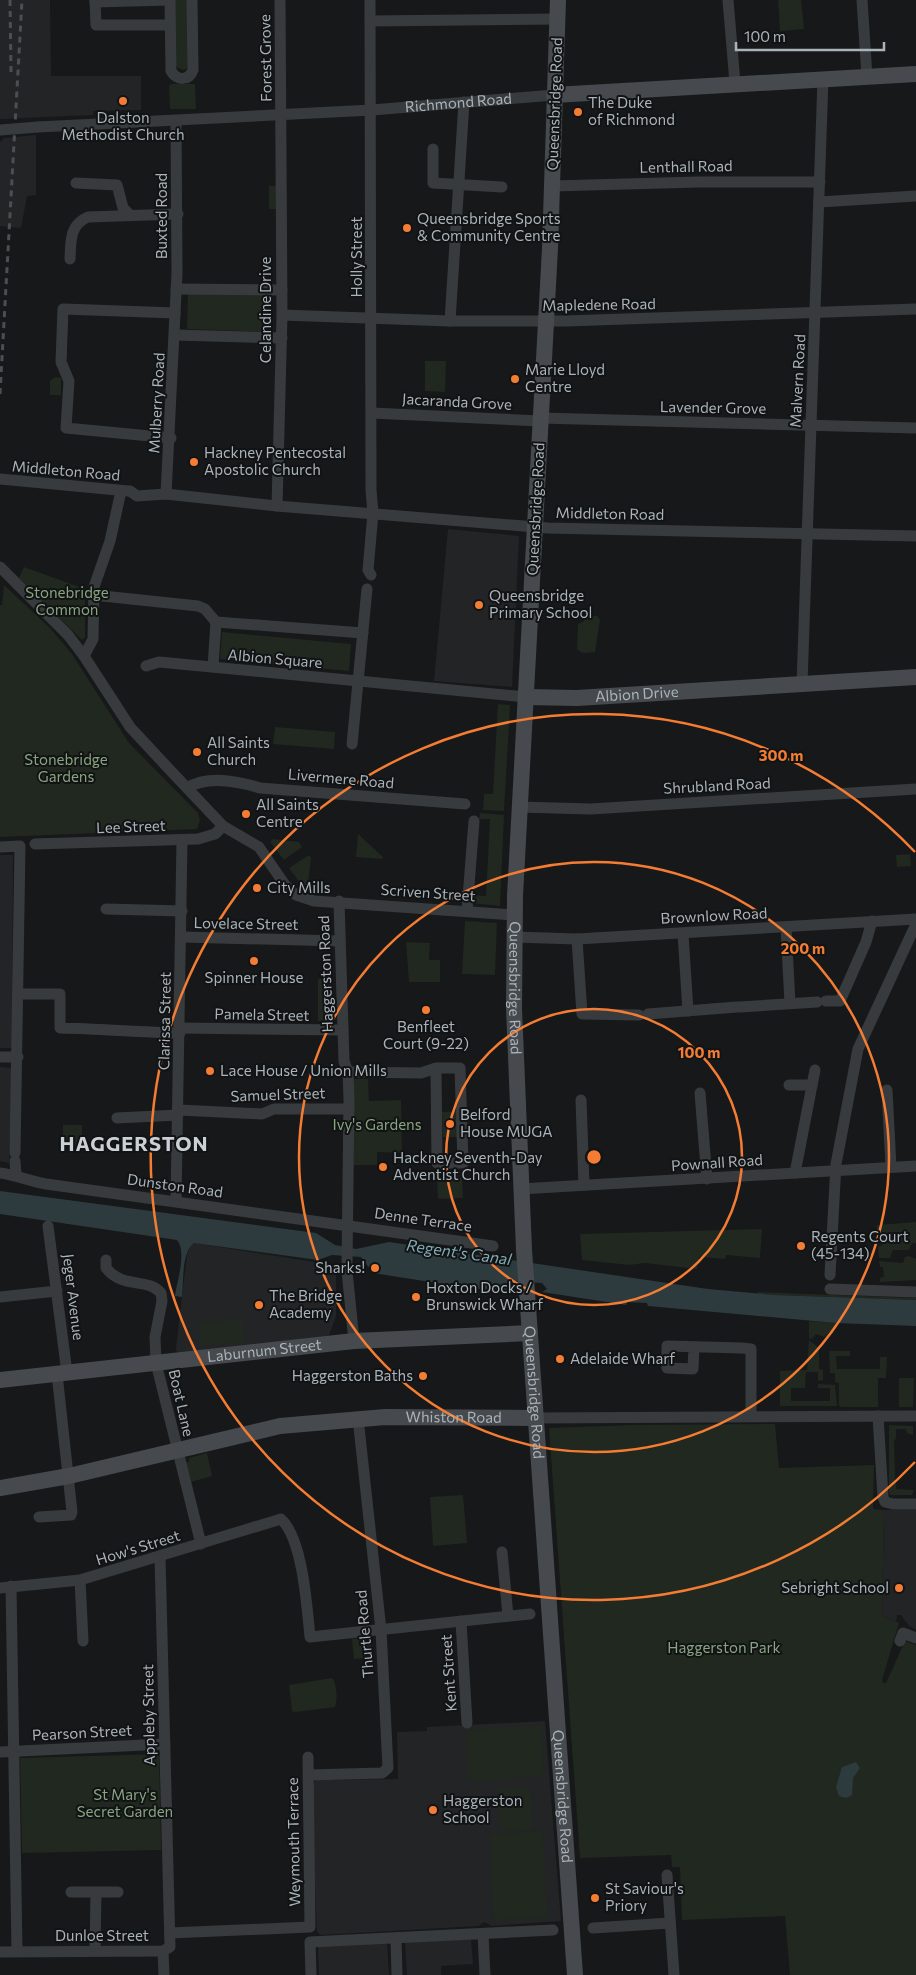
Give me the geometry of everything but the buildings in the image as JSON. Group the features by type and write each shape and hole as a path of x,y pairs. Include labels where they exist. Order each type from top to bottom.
{"main road":[{"name":"Queensbridge Road","path":"558,0 546,321 514,914 514,1045 524,1254 530,1317 535,1418 575,1975"},
{"name":"Richmond Road","path":"554,94 916,74"},
{"name":"Albion Drive","path":"526,696 577,698 916,677"},
{"name":"Laburnum Street","path":"0,1380 354,1341 530,1333"},
{"name":"Whiston Road","path":"0,1488 69,1476 264,1429 358,1418 535,1418"}],"street":[{"path":"170,25 96,25 95,1 170,0 170,25 170,71 178,78 187,78 193,70 192,0"},
{"name":"Forest Grove","path":"280,0 283,115"},
{"name":"Holly Street","path":"370,0 373,513"},
{"path":"728,0 734,83"},
{"path":"862,0 867,77"},
{"path":"370,21 557,19"},
{"name":"Malvern Road","path":"802,684 806,534 816,314 822,79"},
{"name":"Richmond Road","path":"0,130 372,110 554,94"},
{"path":"450,320 464,102"},
{"name":"Celandine Drive","path":"277,506 282,338 283,115"},
{"name":"Buxted Road","path":"175,313 178,214 176,120"},
{"path":"433,149 433,183 502,187"},
{"name":"Lenthall Road","path":"552,186 707,182 820,182"},
{"path":"76,183 117,184 123,208 130,215"},
{"path":"819,202 916,196"},
{"path":"70,260 71,236 78,223 94,216 178,214"},
{"path":"176,289 282,290"},
{"path":"170,438 66,428 69,376 61,362 63,309 175,313"},
{"name":"Mapledene Road","path":"282,315 546,321 816,314 916,309"},
{"name":"Mulberry Road","path":"160,494 170,438 175,313"},
{"path":"175,335 282,338"},
{"name":"Jacaranda Grove","path":"372,413 540,420"},
{"name":"Lavender Grove","path":"540,420 916,428"},
{"name":"Middleton Road","path":"0,479 126,491 148,488 160,494 277,506 534,527 916,536"},
{"path":"84,656 93,639 93,595 126,491"},
{"path":"371,576 368,570 373,513"},
{"name":"Haggerston Road","path":"0,567 55,622 84,656 130,727 224,826 254,843 285,885 296,896 314,900 340,901 344,1061 348,1072 349,1109 347,1268 354,1341"},
{"path":"352,744 367,589"},
{"path":"93,595 198,606 205,609 216,622"},
{"name":"Albion Square","path":"358,682 224,670 213,667 216,622 363,633"},
{"path":"146,666 159,662 213,667"},
{"name":"Albion Drive","path":"358,682 526,696"},
{"name":"Livermere Road","path":"187,788 197,782 210,780 244,783 260,788 465,804"},
{"name":"Shrubland Road","path":"519,807 591,809 916,789"},
{"path":"467,911 474,821"},
{"name":"Lee Street","path":"35,844 207,838 224,826"},
{"name":"Clarissa Street","path":"176,1201 179,1113 182,840"},
{"path":"0,847 20,846 16,1175"},
{"name":"Scriven Street","path":"340,901 514,914"},
{"path":"106,909 182,911"},
{"name":"Brownlow Road","path":"514,937 577,939 916,919"},
{"path":"577,939 582,1014 643,1014 840,1001 866,942 872,921"},
{"path":"830,1275 836,1171 858,1049 916,924"},
{"path":"786,927 790,1003"},
{"path":"683,934 688,1011"},
{"name":"Lovelace Street","path":"181,937 340,942"},
{"name":"Pamela Street","path":"18,994 60,994 60,1028 116,1029 126,1032 180,1030 343,1030"},
{"path":"0,1057 18,1057"},
{"path":"348,1072 421,1073 436,1068 460,1068 463,1163 438,1163 436,1068"},
{"path":"795,1173 815,1070"},
{"path":"789,1085 812,1085"},
{"path":"887,1090 890,1167"},
{"path":"700,1093 707,1179"},
{"path":"581,1100 584,1185"},
{"name":"Samuel Street","path":"117,1118 179,1113 262,1114 274,1109 349,1109"},
{"name":"Pownall Road","path":"520,1189 916,1166"},
{"name":"Dunston Road","path":"0,1173 16,1175 24,1180 348,1226"},
{"name":"Jeger Avenue","path":"39,1517 71,1514 56,1291 48,1226"},
{"name":"Denne Terrace","path":"348,1226 493,1246"},
{"name":"Boat Lane","path":"106,1260 106,1268 120,1280 147,1285 161,1293 162,1300 155,1338 156,1363 176,1438 176,1450 200,1544"},
{"path":"830,1289 916,1292"},
{"path":"0,1297 56,1291"},
{"path":"694,1347 693,1369 667,1368 667,1346 751,1349 751,1416"},
{"path":"878,1416 883,1497 885,1502 916,1504"},
{"name":"Whiston Road","path":"535,1418 916,1416"},
{"name":"Thurtle Road","path":"309,1775 382,1773 388,1768 381,1630 358,1418"},
{"name":"How's Street","path":"5,1587 80,1580 160,1558 280,1519 287,1528 301,1563 310,1637"},
{"path":"502,1552 508,1616"},
{"name":"Appleby Street","path":"160,1558 170,1933"},
{"path":"80,1580 83,1641"},
{"path":"5,1587 15,1752 17,1951"},
{"name":"Kent Street","path":"310,1637 530,1614"},
{"name":"Kent Street","path":"461,1622 468,1724"},
{"path":"900,1641 904,1633 916,1638"},
{"name":"Pearson Street","path":"0,1752 165,1744"},
{"name":"Weymouth Terrace","path":"308,1757 310,1928"},
{"path":"667,1875 674,1975"},
{"path":"71,1892 118,1892"},
{"path":"94,1951 96,1892"},
{"path":"593,1928 670,1923"},
{"name":"Dunloe Street","path":"0,1952 164,1951 170,1946 170,1933 310,1928"},
{"path":"311,1975 310,1942 553,1930"},
{"path":"483,1934 485,1975"},
{"path":"396,1939 397,1975"},
{"path":"164,1951 164,1975"}],"shaded area":[{"path":"0,0 50,0 51,76 141,76 141,110 93,111 93,115 0,119"},
{"path":"36,135 36,195 27,196 21,228 0,226 0,142 4,138"},
{"name":"Queensbridge Primary School","path":"448,529 519,536 512,687 434,681"},
{"path":"0,855 13,855 12,1048 0,1048"},
{"path":"0,1067 12,1068 9,1163 0,1161"},
{"path":"0,1191 316,1233 335,1245 356,1249 389,1242 708,1289 774,1295 916,1300 916,1326 836,1323 648,1306 647,1303 627,1302 626,1305 542,1292 547,1289 542,1283 512,1281 507,1290 475,1289 373,1273 361,1257 332,1255 318,1260 194,1243 190,1247 185,1260 182,1297 175,1296 181,1259 180,1245 177,1240 0,1214"},
{"name":"The Bridge Academy","path":"194,1243 334,1265 336,1273 336,1316 328,1338 177,1353 176,1348 187,1255 190,1246"},
{"name":"Sebright School","path":"884,1510 916,1510 916,1630 909,1626 901,1615 897,1615 896,1622 882,1616"},
{"name":"Haggerston School","path":"545,1721 561,1921 492,1926 484,1922 479,1926 320,1935 317,1931 313,1837 313,1783 316,1780 398,1779 397,1732 427,1731 427,1727"},
{"path":"856,1762 860,1768 853,1778 852,1795 846,1798 839,1796 836,1787 842,1767"},
{"path":"471,1939 473,1964 441,1966 441,1975 407,1975 405,1942"},
{"path":"387,1942 389,1975 319,1975 318,1944"}],"green space":[{"path":"175,0 188,0 189,67 184,70 176,65"},
{"path":"778,0 801,0 804,29 780,31"},
{"path":"195,84 196,109 170,109 169,85"},
{"path":"269,186 276,186 276,209 269,209"},
{"path":"188,292 269,295 268,332 187,329"},
{"path":"425,361 446,361 445,392 425,391"},
{"path":"55,377 61,378 61,395 50,395 50,381"},
{"name":"Stonebridge Common","path":"24,567 85,589 85,637 82,640 19,578"},
{"name":"Stonebridge Gardens","path":"4,585 50,628 72,654 129,743 198,813 200,820 197,829 0,837 0,605 2,605"},
{"path":"584,616 597,616 600,620 595,652 582,653 577,649 578,624 584,621"},
{"path":"222,632 351,644 349,671 220,659"},
{"path":"498,704 510,705 504,811 483,810 484,794 493,794"},
{"path":"275,727 335,732 334,749 273,744"},
{"path":"480,813 504,815 500,906 471,903 471,895 486,896 490,819 479,819"},
{"path":"358,834 383,857 382,859 356,857"},
{"path":"273,839 299,842 302,847 284,860 270,842"},
{"path":"910,854 911,866 897,867 896,855"},
{"path":"309,855 311,858 308,884 303,887 289,868"},
{"path":"465,921 497,923 495,975 462,974"},
{"path":"406,942 430,943 429,960 440,960 440,982 409,982"},
{"path":"318,979 330,979 330,1017 326,1021 318,1021"},
{"name":"Ivy's Gardens","path":"354,1079 368,1079 369,1101 401,1100 402,1153 377,1152 377,1165 354,1165"},
{"name":"Belford House MUGA","path":"457,1111 458,1137 443,1137 442,1112"},
{"path":"63,1125 82,1125 82,1147 63,1147"},
{"path":"437,1178 462,1178 463,1198 438,1199"},
{"path":"916,1222 916,1243 912,1243 909,1250 893,1250 890,1258 879,1258 878,1246 882,1246 881,1237 877,1237 877,1225"},
{"path":"762,1229 760,1258 726,1255 725,1259 699,1257 697,1269 645,1263 629,1265 582,1260 580,1234"},
{"path":"909,1256 916,1259 916,1280 880,1282 880,1278 884,1277 883,1267 880,1267 879,1261 903,1263 905,1257"},
{"path":"758,1292 916,1298 916,1300 774,1295 758,1294"},
{"path":"242,1319 244,1342 201,1346 198,1323"},
{"path":"809,1321 836,1323 836,1327 824,1337 816,1334 812,1339 809,1338"},
{"path":"809,1340 819,1348 819,1369 823,1370 823,1380 818,1381 818,1372 806,1372 805,1388 791,1388 791,1401 830,1401 830,1388 818,1388 818,1384 835,1385 837,1406 780,1406 780,1371 807,1370"},
{"path":"829,1351 850,1351 850,1356 836,1356 837,1369 880,1369 880,1357 887,1357 886,1378 878,1378 878,1407 841,1407 839,1405 839,1383 835,1382 835,1373 830,1373"},
{"path":"899,1378 914,1378 913,1407 899,1407"},
{"name":"Haggerston Park","path":"775,1424 779,1468 874,1465 873,1509 884,1510 882,1616 899,1623 882,1680 883,1683 886,1683 905,1641 916,1645 916,1975 790,1975 785,1916 682,1920 680,1867 672,1867 671,1855 580,1858 549,1428 632,1425"},
{"path":"889,1425 913,1426 913,1435 907,1433 906,1429 896,1429 896,1439 894,1440 894,1481 896,1481 896,1489 914,1490 912,1495 891,1495 889,1493"},
{"path":"207,1453 212,1476 191,1482 185,1462 189,1462 189,1458"},
{"path":"463,1495 467,1543 433,1546 430,1497"},
{"path":"370,1638 373,1657 354,1659 352,1639"},
{"path":"332,1678 336,1692 335,1707 292,1711 289,1685"},
{"path":"541,1725 544,1776 469,1781 466,1730"},
{"name":"St Mary's Secret Garden","path":"159,1754 161,1850 22,1853 20,1758"},
{"path":"530,1787 532,1830 500,1831 498,1788"},
{"path":"543,1831 547,1918 494,1920 490,1834"}],"railway":[{"path":"10,0 11,72"},
{"path":"0,394 22,0"}],"place":[{"name":"Dalston Methodist Church","path":"123,101"},
{"name":"The Duke of Richmond","path":"578,112"},
{"name":"Queensbridge Sports & Community Centre","path":"407,228"},
{"name":"Marie Lloyd Centre","path":"515,379"},
{"name":"Hackney Pentecostal Apostolic Church","path":"194,462"},
{"name":"Queensbridge Primary School","path":"479,605"},
{"name":"All Saints Church","path":"197,752"},
{"name":"All Saints Centre","path":"246,814"},
{"name":"City Mills","path":"257,888"},
{"name":"Spinner House","path":"254,961"},
{"name":"Benfleet Court (9-22)","path":"426,1010"},
{"name":"Lace House / Union Mills","path":"210,1071"},
{"name":"Belford House MUGA","path":"450,1124"},
{"name":"Hackney Seventh-Day Adventist Church","path":"383,1167"},
{"name":"Regents Court (45-134)","path":"801,1246"},
{"name":"Sharks!","path":"375,1268"},
{"name":"Hoxton Docks / Brunswick Wharf","path":"416,1297"},
{"name":"The Bridge Academy","path":"259,1305"},
{"name":"Adelaide Wharf","path":"560,1359"},
{"name":"Haggerston Baths","path":"423,1376"},
{"name":"Sebright School","path":"899,1588"},
{"name":"Haggerston School","path":"433,1810"},
{"name":"St Saviour's Priory","path":"595,1898"}],"district":[{"name":"HAGGERSTON","path":"134,1144"}],"water label":[{"name":"Regent's Canal","path":"459,1252"}]}
